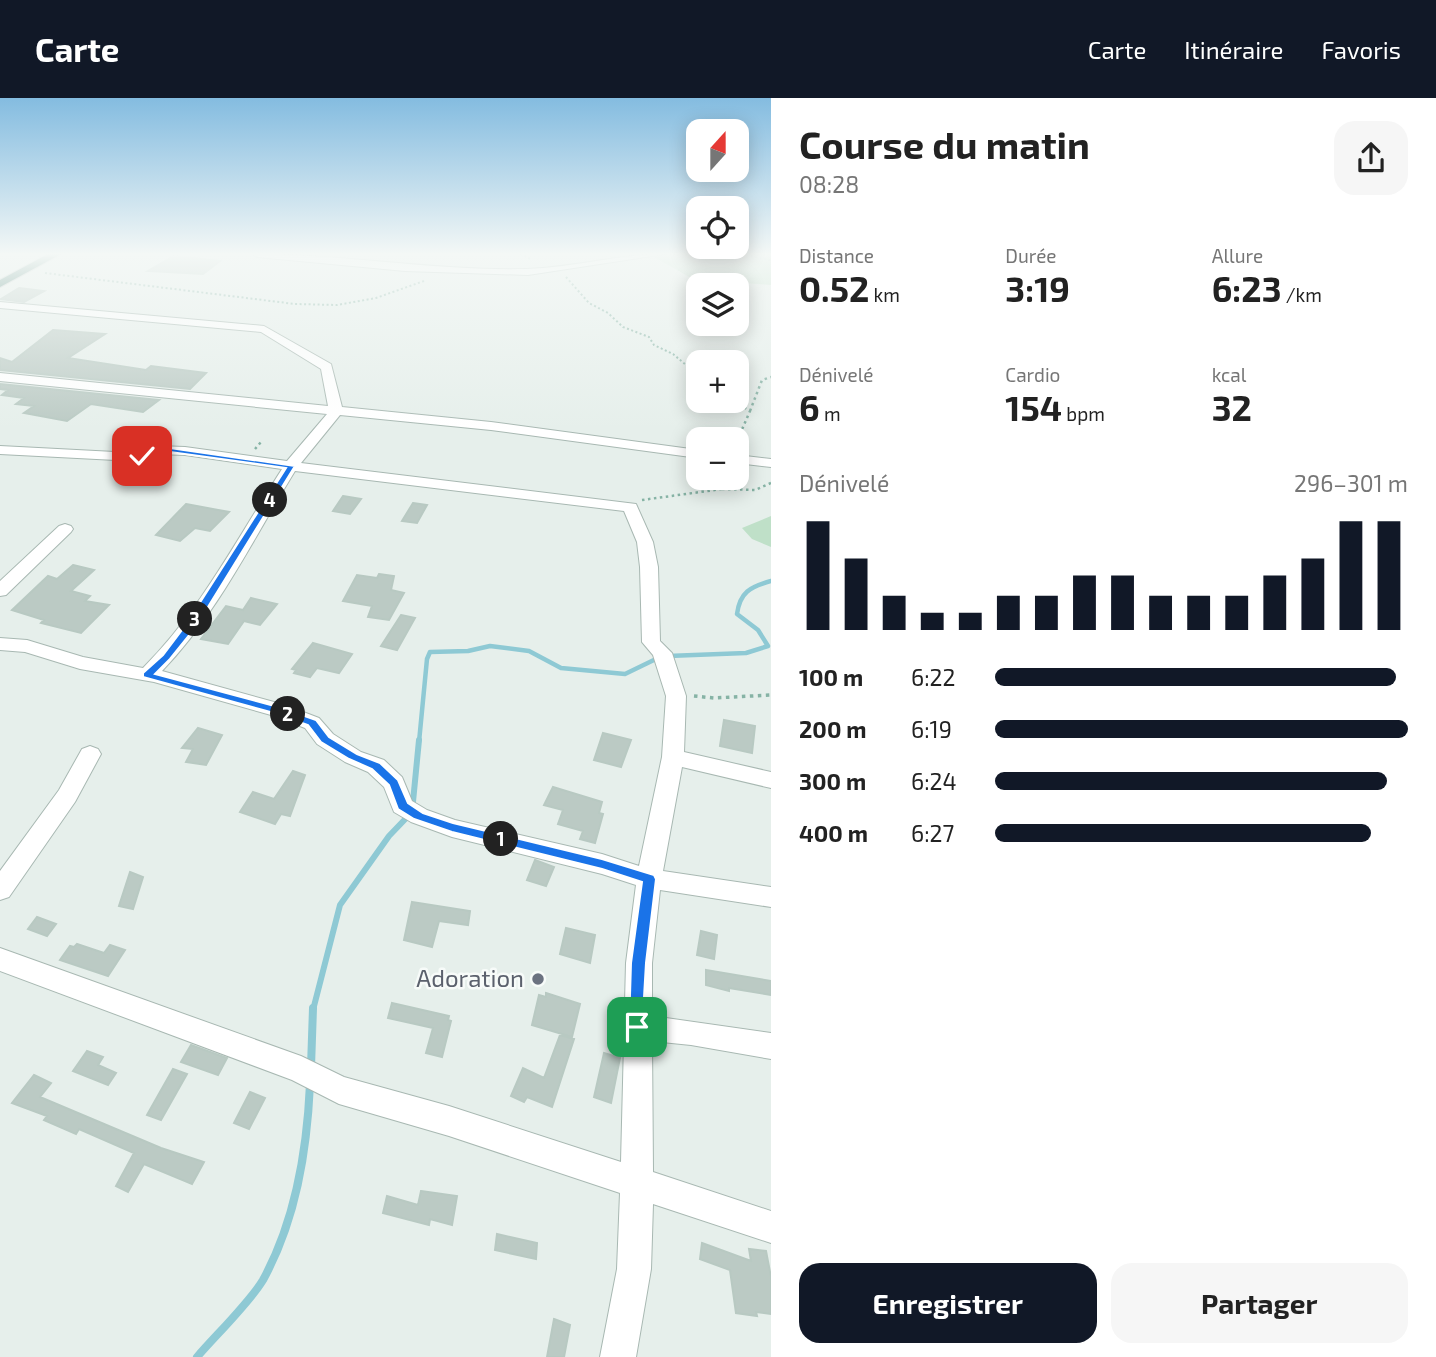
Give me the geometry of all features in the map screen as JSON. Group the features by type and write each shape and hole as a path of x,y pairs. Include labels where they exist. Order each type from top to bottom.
{"street":[{"path":"85,313 264,329 327,368 336,411"},
{"path":"0,376 491,426 686,452"},
{"path":"147,675 167,657 190,628 291,466 336,411"},
{"path":"0,450 135,457 163,449 630,507 645,542 649,567 651,642 662,653 675,691 673,757 649,879 639,963 638,1184 634,1269 618,1357"},
{"path":"749,460 771,463"},
{"path":"0,591 65,529"},
{"path":"0,644 27,646 80,663 147,675 278,710 312,723 325,740 353,757 376,766 394,783 402,806 419,816 452,828 602,864 649,879 771,897"},
{"path":"0,890 67,796 90,754"},
{"path":"673,757 771,780"},
{"path":"0,959 301,1070 339,1090 449,1121 771,1227"},
{"path":"637,1027 691,1032 771,1046"}],"path":[{"path":"608,313 623,327 649,337 654,345 673,354 686,365"},
{"path":"743,427 762,380 771,377"},
{"path":"749,490 771,483"},
{"path":"630,507 638,501 652,497 713,490"},
{"path":"675,691 722,700 753,694 771,695"}],"green space":[{"path":"771,516 771,547 752,539 742,528"}],"building":[{"path":"53,330 105,334 68,358 146,370 151,366 206,373 190,389 0,370 0,358 12,362"},
{"path":"0,384 159,400 143,412 91,404 67,421 24,413 34,406 16,404 24,398 2,395 8,390 0,389"},
{"path":"343,496 361,499 350,514 333,511"},
{"path":"413,503 427,505 417,523 402,521"},
{"path":"186,504 229,512 210,531 195,528 180,541 156,535"},
{"path":"73,565 94,570 71,591 90,596 85,601 109,605 81,633 41,623 44,620 12,610 48,576 57,579"},
{"path":"379,574 394,576 391,590 404,593 389,620 368,617 372,606 343,601 357,575 377,578"},
{"path":"251,598 277,604 260,625 244,621 228,644 201,639 226,606 243,610"},
{"path":"401,615 415,618 397,650 381,646"},
{"path":"313,643 352,654 339,673 317,668 310,677 294,673 296,670 292,669"},
{"path":"724,720 755,726 752,753 720,746"},
{"path":"198,728 222,735 206,765 186,762 193,749 182,748"},
{"path":"603,733 631,740 621,767 594,760"},
{"path":"293,771 305,775 290,816 281,814 275,824 240,812 253,792 274,799"},
{"path":"553,787 602,802 599,813 603,814 595,843 580,839 583,831 558,824 563,810 544,805"},
{"path":"535,860 554,867 546,886 527,880"},
{"path":"130,872 143,877 133,909 119,906"},
{"path":"412,902 470,911 468,925 439,921 432,947 404,940"},
{"path":"37,917 56,924 47,936 28,929"},
{"path":"566,928 595,935 590,963 560,954"},
{"path":"701,931 717,935 714,959 697,955"},
{"path":"77,944 104,953 110,945 125,950 108,976 60,960 70,946"},
{"path":"706,970 771,981 771,995 729,988 729,991 706,985"},
{"path":"546,993 580,1004 572,1037 532,1025 539,995 546,997"},
{"path":"392,1003 449,1016 448,1020 451,1021 442,1057 426,1053 433,1028 388,1018"},
{"path":"560,1035 574,1039 552,1107 527,1097 524,1102 511,1096 523,1068 544,1078"},
{"path":"191,1045 227,1058 218,1075 181,1062"},
{"path":"87,1051 103,1057 98,1065 116,1073 108,1085 73,1071"},
{"path":"604,1053 620,1058 611,1103 594,1097"},
{"path":"173,1069 187,1074 161,1120 147,1115"},
{"path":"34,1075 51,1083 40,1097 161,1148 204,1162 192,1184 144,1164 128,1192 116,1186 134,1153 79,1129 76,1134 44,1120 47,1116 12,1103"},
{"path":"250,1092 265,1098 249,1129 234,1123"},
{"path":"421,1191 457,1196 452,1225 430,1219 429,1225 383,1213 387,1196 418,1205"},
{"path":"497,1234 537,1243 536,1259 495,1250"},
{"path":"702,1243 751,1261 749,1249 766,1251 771,1277 771,1314 756,1312 757,1316 736,1313 730,1270 700,1259"},
{"path":"554,1319 570,1325 564,1357 547,1357"}],"waterway":[{"path":"668,656 746,653 768,646 758,630 737,614 741,600 747,592 771,581"},
{"path":"419,742 427,659 430,652 468,651 490,646 529,651 561,668 625,674 658,658"},
{"path":"313,1010 340,905 389,836 412,812 419,740"},
{"path":"311,1067 313,1008"},
{"path":"197,1357 257,1289 284,1233 303,1160 310,1084"}],"place":[{"name":"Adoration","path":"538,979"}],"route":[{"path":"142,456 150,451 163,449 291,466 190,628 167,657 147,675 278,710 312,723 318,727 325,740 353,757 376,766 394,783 402,806 419,816 452,828 602,864 649,879 639,963 637,1027"}]}
